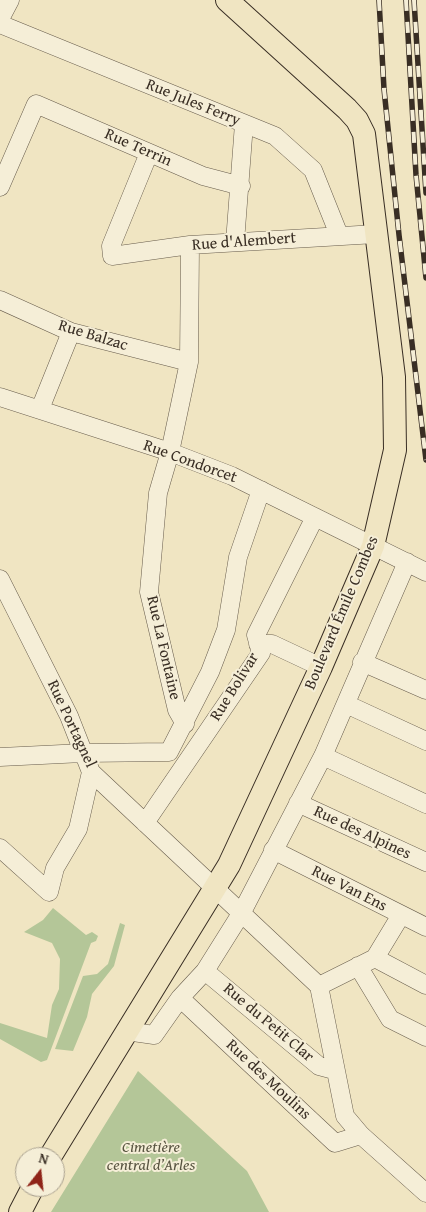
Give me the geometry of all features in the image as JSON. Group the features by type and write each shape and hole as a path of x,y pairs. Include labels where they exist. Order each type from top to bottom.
{"main road":[{"name":"Boulevard Émile Combes","path":"56,1147 229,865 322,667 373,546 395,450 394,377 369,161 364,134 357,120 347,109 227,0"},
{"path":"20,1212 28,1197"}],"street":[{"path":"0,19 10,0"},
{"name":"Rue Jules Ferry","path":"0,24 275,136 313,170 339,235"},
{"name":"Rue Terrin","path":"0,186 36,104 203,176 241,186"},
{"path":"235,242 241,186 244,124"},
{"name":"Rue d'Alembert","path":"149,153 111,246 112,256 190,245 376,234"},
{"name":"Rue La Fontaine","path":"185,724 177,710 149,592 158,493 170,452 189,362 190,245"},
{"name":"Rue Balzac","path":"0,300 71,332 189,362"},
{"path":"40,409 71,332"},
{"name":"Rue Condorcet","path":"0,397 170,452 232,476 426,572"},
{"path":"0,757 83,753 169,752 210,672 226,630 238,557 260,490"},
{"name":"Rue Bolivar","path":"146,822 261,653 256,635 315,517"},
{"path":"126,1031 154,1035 180,998 205,970 242,912 323,756 362,662 407,562"},
{"name":"Rue Portagnel","path":"0,579 5,601 69,716 91,772 216,887 319,986"},
{"path":"258,644 272,644 322,667"},
{"path":"362,662 426,690"},
{"path":"346,704 426,741"},
{"path":"323,756 426,804"},
{"path":"0,848 49,892 55,868 78,829 91,772"},
{"name":"Rue des Alpines","path":"298,803 426,862"},
{"name":"Rue Van Ens","path":"273,850 426,927"},
{"path":"401,915 375,958 319,986 344,1116 361,1135 426,1193"},
{"path":"375,958 426,985"},
{"path":"358,966 390,1018 426,1037"},
{"name":"Rue du Petit Clar","path":"205,970 319,1066 334,1070"},
{"name":"Rue des Moulins","path":"180,998 335,1143 361,1135"}],"green space":[{"path":"53,908 86,935 92,932 98,936 96,941 91,943 47,1060 41,1062 0,1039 0,1023 47,1038 52,1005 59,989 60,959 52,943 24,932 43,920"},
{"path":"120,923 125,925 114,966 92,994 87,1017 73,1051 55,1049 83,976 97,974 108,964"},
{"name":"Cimetière central d’Arles","path":"138,1071 247,1171 269,1212 51,1212 60,1197 65,1197 65,1189"}],"railway":[{"path":"379,0 384,89 399,235 426,460"},
{"path":"406,0 416,175 426,278"},
{"path":"414,0 426,193"}]}
